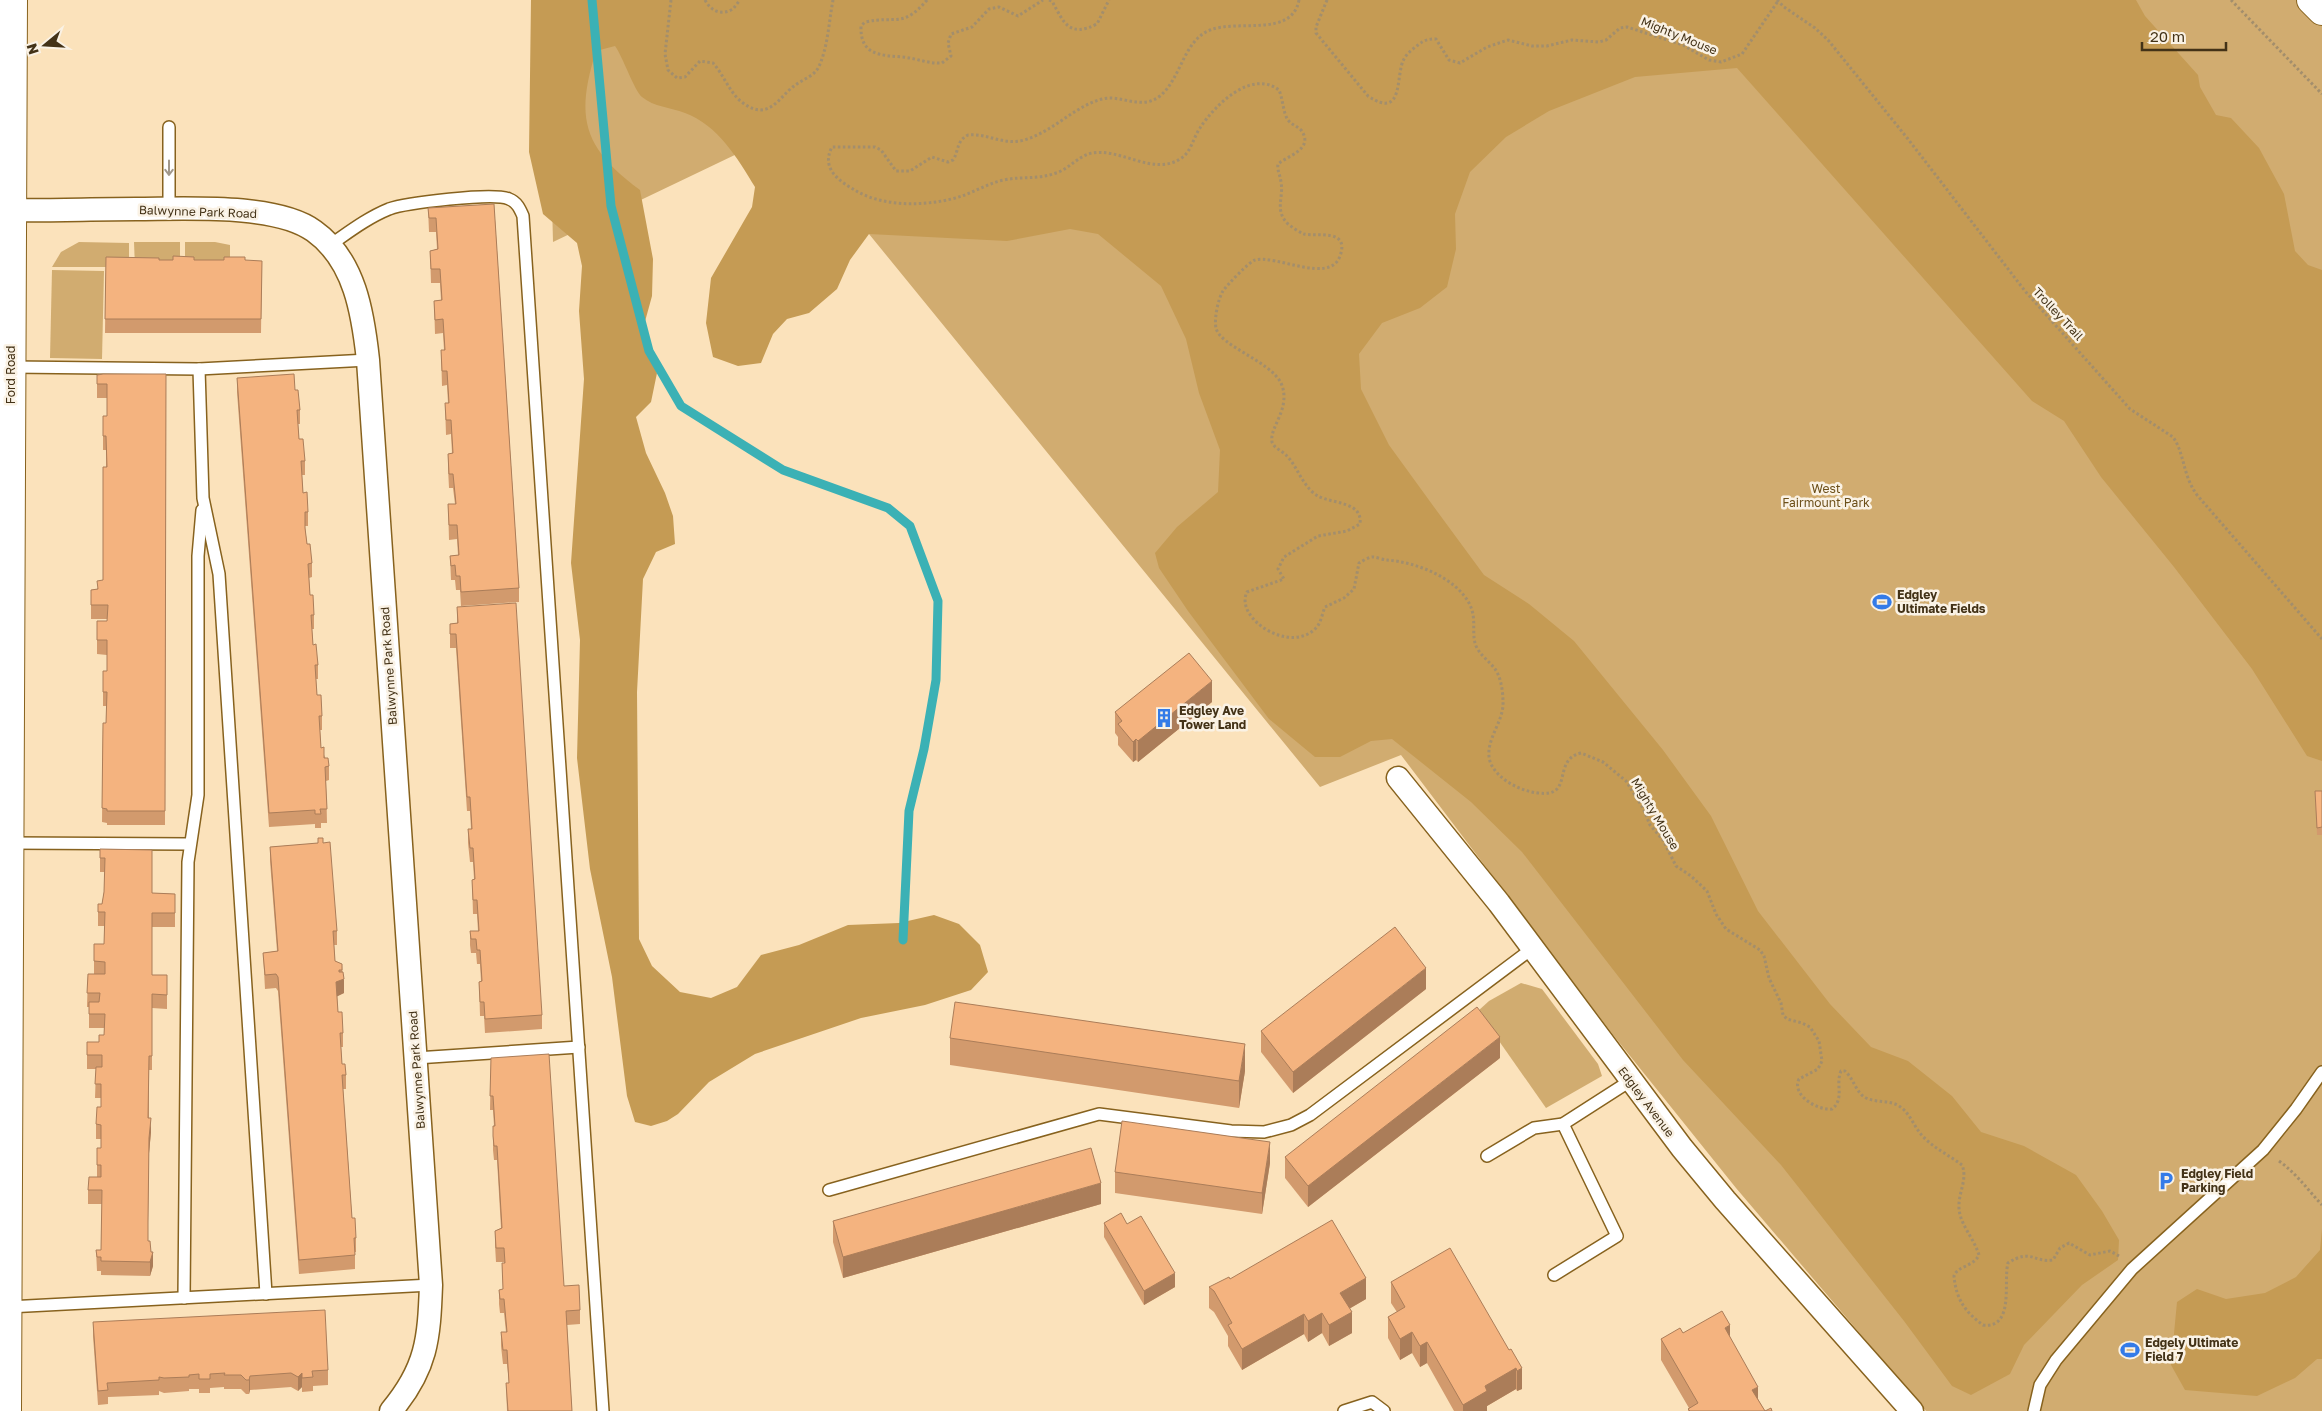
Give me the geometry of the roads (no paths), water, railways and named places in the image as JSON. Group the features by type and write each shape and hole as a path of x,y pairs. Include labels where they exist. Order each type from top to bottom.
{"main road":[{"name":"Ford Road","path":"8,1411 8,1307 4,1157 10,843 5,807 5,611 11,366 6,210 13,0"},
{"path":"2311,0 2322,11"}],"street":[{"name":"Balwynne Park Road","path":"6,210 237,210 272,215 294,221 314,230 330,245 355,289 364,320 368,360 431,1285 429,1329 424,1354 417,1375 391,1411"},
{"name":"Edgley Avenue","path":"1398,778 1533,948 1630,1081 1725,1200 1912,1411"}],"lane":[{"path":"169,127 169,209"},
{"path":"330,245 370,217 409,203 501,197 508,198 519,206 524,216 603,1411"},
{"path":"11,366 199,369 368,360"},
{"path":"184,1298 189,844 198,795 198,556 203,498 199,369"},
{"path":"203,498 219,574 266,1294"},
{"path":"10,843 189,844"},
{"path":"829,1190 1099,1114 1231,1131 1264,1132 1291,1125 1310,1115 1533,948"},
{"path":"416,1058 579,1047"},
{"path":"2034,1411 2040,1385 2056,1360 2132,1269 2263,1150 2296,1110 2322,1072"},
{"path":"1487,1156 1534,1128 1563,1124 1630,1081"},
{"path":"1554,1275 1617,1236 1563,1124"},
{"path":"8,1307 431,1285"},
{"path":"1344,1411 1372,1402 1384,1411"}],"waterway":[{"path":"592,0 611,206 649,351 681,406 783,470 888,508 910,526 938,601 936,680 924,749 909,811 903,940"}],"place":[{"name":"Edgley Ultimate Fields","path":"1882,602"},
{"name":"Edgley Ave Tower Land","path":"1164,718"},
{"name":"Edgley Field Parking","path":"2166,1181"},
{"name":"Edgely Ultimate Field 7","path":"2130,1350"}],"park label":[{"name":"West Fairmount Park","path":"1826,496"}]}
